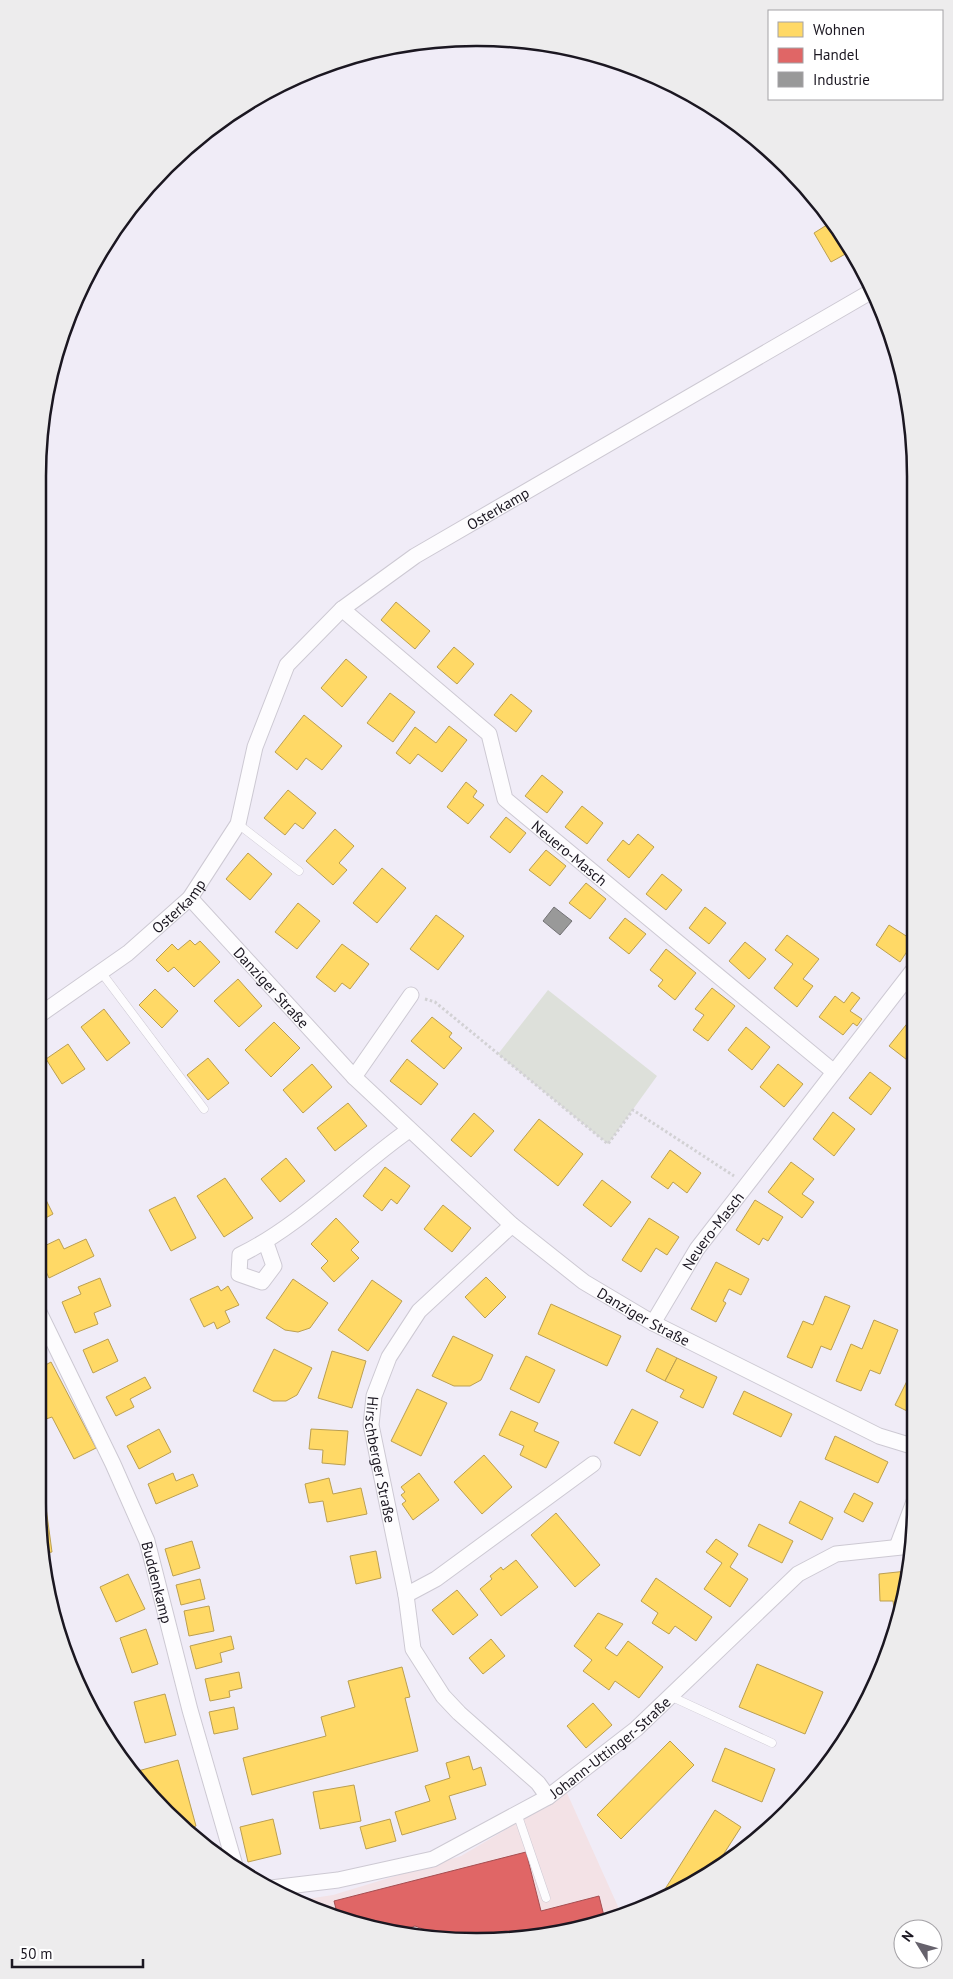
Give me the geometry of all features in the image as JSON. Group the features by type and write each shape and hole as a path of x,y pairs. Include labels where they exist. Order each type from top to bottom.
{"street":[{"name":"Osterkamp","path":"46,1010 128,953 190,898 220,855 238,824 254,747 286,665 342,609 415,556 866,295"},
{"name":"Neuero-Masch","path":"342,609 489,734 505,799 834,1072"},
{"name":"Danziger Straße","path":"190,898 354,1077 512,1225 584,1282 652,1323 879,1436 907,1445"},
{"name":"Neuero-Masch","path":"652,1323 697,1249 907,978"},
{"path":"354,1077 411,995"},
{"path":"266,1243 286,1229 379,1151 409,1130"},
{"name":"Hirschberger Straße","path":"512,1225 419,1311 389,1357 374,1396 371,1425 406,1594 413,1649 443,1696 459,1713 538,1783 548,1797"},
{"name":"Buddenkamp","path":"46,1341 113,1464 147,1541 190,1710 232,1857"},
{"path":"406,1594 436,1579 593,1464"},
{"name":"Johann-Uttinger-Straße","path":"283,1887 338,1880 433,1859 548,1797 636,1729 798,1574 836,1554 904,1546"}],"lane":[{"path":"238,824 299,871"},
{"path":"101,972 204,1109"},
{"path":"670,1696 772,1743"},
{"path":"518,1813 546,1898"}],"path":[{"path":"411,995 435,1002 608,1144 633,1110 748,1184"}],"shaded area":[{"path":"548,990 657,1076 608,1144 498,1054"},
{"path":"567,1793 619,1909 588,1918 533,1929 476,1933 420,1929 393,1924 338,1910 309,1899 333,1895 461,1856"}],"building: Wohnen":[{"path":"826,226 845,254 831,262 814,233"},
{"path":"396,602 430,631 415,649 381,620"},
{"path":"454,647 474,664 457,684 437,667"},
{"path":"346,659 367,677 342,707 321,688"},
{"path":"390,693 415,712 393,742 367,723"},
{"path":"511,694 532,711 516,732 494,715"},
{"path":"304,715 342,746 322,770 306,758 297,770 275,752"},
{"path":"449,726 467,740 442,772 418,754 410,764 396,753 415,727 436,743"},
{"path":"542,775 563,792 547,813 525,796"},
{"path":"466,782 477,791 473,797 484,805 468,824 447,807"},
{"path":"288,790 316,813 303,829 295,823 285,835 264,818"},
{"path":"582,806 603,823 587,844 565,827"},
{"path":"506,817 526,833 510,853 490,837"},
{"path":"335,829 354,846 339,863 347,870 333,885 306,861"},
{"path":"638,834 654,847 629,878 607,860 623,840 629,845"},
{"path":"546,850 566,866 550,886 529,870"},
{"path":"248,853 272,874 250,900 226,879"},
{"path":"382,868 406,888 377,923 353,903"},
{"path":"662,874 682,890 666,910 646,894"},
{"path":"586,883 606,899 590,919 569,903"},
{"path":"298,903 320,921 297,949 275,932"},
{"path":"705,907 726,923 709,944 689,928"},
{"path":"436,915 464,936 438,970 410,949"},
{"path":"625,918 646,934 629,954 609,938"},
{"path":"889,925 907,937 907,952 900,962 876,945"},
{"path":"787,935 819,959 803,979 813,986 797,1007 774,988 793,964 775,950"},
{"path":"190,940 195,945 200,941 220,962 194,987 174,967 168,972 156,960 172,944 178,950"},
{"path":"745,942 766,959 749,979 729,961"},
{"path":"342,944 369,964 350,989 342,983 335,992 316,977"},
{"path":"666,949 696,973 675,1000 658,986 663,980 650,970"},
{"path":"238,979 262,1006 239,1027 214,1001"},
{"path":"712,988 735,1006 708,1041 693,1030 704,1015 695,1009"},
{"path":"155,989 178,1011 162,1028 139,1005"},
{"path":"852,992 860,998 850,1011 862,1019 857,1026 853,1023 843,1035 819,1017 835,996 844,1003"},
{"path":"104,1009 130,1043 107,1061 81,1027"},
{"path":"432,1017 452,1033 449,1037 462,1048 444,1069 411,1041"},
{"path":"274,1022 300,1048 271,1077 245,1050"},
{"path":"907,1024 907,1060 889,1046"},
{"path":"746,1027 770,1047 752,1070 728,1050"},
{"path":"68,1044 85,1069 62,1084 46,1059"},
{"path":"208,1058 229,1083 208,1100 187,1075"},
{"path":"407,1059 438,1084 421,1105 390,1081"},
{"path":"312,1064 332,1087 303,1113 283,1090"},
{"path":"778,1064 803,1084 784,1107 760,1087"},
{"path":"870,1072 891,1088 871,1115 849,1098"},
{"path":"348,1103 367,1126 335,1151 317,1128"},
{"path":"833,1112 855,1129 834,1156 813,1139"},
{"path":"474,1113 494,1131 471,1157 451,1140"},
{"path":"539,1119 583,1154 558,1186 514,1150"},
{"path":"670,1150 701,1173 687,1193 673,1182 668,1189 651,1177"},
{"path":"286,1158 305,1181 280,1202 261,1179"},
{"path":"791,1162 814,1179 802,1194 814,1202 802,1218 768,1192"},
{"path":"385,1167 410,1186 397,1204 391,1199 382,1211 363,1196"},
{"path":"225,1178 253,1218 224,1237 197,1196"},
{"path":"602,1180 631,1202 611,1227 583,1205"},
{"path":"175,1197 196,1238 171,1251 149,1210"},
{"path":"46,1200 53,1214 46,1218"},
{"path":"755,1200 783,1217 768,1241 763,1238 759,1245 736,1230"},
{"path":"443,1205 471,1228 452,1252 424,1229"},
{"path":"336,1218 359,1242 351,1250 359,1258 334,1282 321,1268 328,1261 311,1244"},
{"path":"649,1218 679,1237 667,1255 656,1248 641,1272 622,1260"},
{"path":"59,1239 64,1249 86,1239 94,1256 49,1278 46,1272 46,1245"},
{"path":"716,1262 749,1279 741,1295 729,1289 723,1301 726,1303 716,1322 691,1309"},
{"path":"486,1277 506,1297 485,1318 465,1297"},
{"path":"100,1278 111,1306 94,1313 98,1324 75,1333 62,1302 81,1294 78,1287"},
{"path":"293,1279 328,1303 310,1328 298,1332 285,1330 266,1318"},
{"path":"372,1280 402,1301 368,1351 338,1330"},
{"path":"218,1286 221,1291 228,1286 239,1305 225,1311 230,1322 217,1329 214,1322 204,1327 190,1299"},
{"path":"825,1296 850,1306 831,1350 821,1346 812,1368 787,1357 803,1321 813,1325"},
{"path":"551,1304 621,1336 607,1366 538,1334"},
{"path":"874,1320 898,1330 880,1374 870,1370 861,1391 836,1381 851,1344 862,1349"},
{"path":"453,1336 493,1355 481,1380 470,1386 454,1386 432,1376"},
{"path":"108,1339 118,1361 93,1373 83,1350"},
{"path":"657,1348 677,1358 665,1381 646,1371"},
{"path":"274,1349 312,1368 297,1395 286,1401 273,1401 253,1391"},
{"path":"332,1351 366,1361 352,1408 318,1398"},
{"path":"526,1356 555,1370 539,1403 510,1389"},
{"path":"677,1358 717,1377 703,1408 680,1397 684,1390 665,1381"},
{"path":"51,1362 96,1448 74,1459 52,1417 46,1419 46,1365"},
{"path":"145,1377 151,1388 130,1399 134,1407 116,1416 106,1397"},
{"path":"907,1381 907,1411 895,1405"},
{"path":"417,1389 447,1403 421,1456 391,1441"},
{"path":"744,1391 792,1414 781,1437 733,1414"},
{"path":"632,1409 658,1422 640,1456 614,1443"},
{"path":"511,1411 538,1423 534,1431 559,1442 546,1468 520,1455 524,1446 499,1435"},
{"path":"159,1429 171,1452 139,1469 127,1446"},
{"path":"311,1429 348,1431 345,1465 322,1463 323,1450 309,1449"},
{"path":"835,1436 888,1462 878,1483 825,1459"},
{"path":"484,1455 512,1487 482,1514 454,1482"},
{"path":"173,1473 176,1481 193,1474 198,1486 156,1504 148,1484"},
{"path":"419,1473 439,1500 413,1520 402,1504 406,1501 401,1495 405,1492 401,1487"},
{"path":"329,1478 333,1494 361,1488 367,1514 327,1522 323,1501 309,1503 305,1484"},
{"path":"854,1493 873,1503 863,1522 844,1512"},
{"path":"800,1501 833,1518 822,1540 789,1523"},
{"path":"46,1509 52,1552 49,1552"},
{"path":"556,1513 600,1565 575,1587 531,1535"},
{"path":"759,1524 793,1541 782,1563 748,1546"},
{"path":"716,1539 738,1554 730,1567 748,1579 730,1607 704,1589 722,1563 706,1552"},
{"path":"192,1541 200,1568 173,1576 165,1549"},
{"path":"376,1551 381,1578 356,1584 350,1556"},
{"path":"516,1560 538,1587 501,1616 480,1589 492,1579 490,1576 501,1567 503,1570"},
{"path":"901,1572 894,1606 893,1601 880,1601 879,1574"},
{"path":"128,1574 145,1609 116,1622 100,1587"},
{"path":"656,1578 712,1617 696,1641 675,1626 669,1634 652,1623 658,1613 641,1601"},
{"path":"200,1579 205,1599 181,1605 176,1585"},
{"path":"457,1590 478,1615 453,1635 432,1610"},
{"path":"209,1606 214,1631 189,1636 184,1611"},
{"path":"598,1613 623,1624 605,1648 617,1656 628,1641 663,1667 639,1698 615,1681 609,1690 583,1671 592,1660 574,1646"},
{"path":"146,1629 158,1664 132,1673 120,1638"},
{"path":"231,1636 234,1649 220,1653 222,1662 196,1669 190,1646"},
{"path":"491,1639 505,1656 483,1674 469,1658"},
{"path":"757,1664 823,1692 805,1734 739,1707"},
{"path":"402,1667 410,1697 405,1698 418,1751 252,1795 243,1758 326,1736 321,1717 355,1707 348,1681"},
{"path":"239,1672 242,1688 229,1691 230,1697 210,1701 205,1679"},
{"path":"165,1694 176,1735 145,1743 134,1702"},
{"path":"593,1703 612,1725 586,1748 567,1726"},
{"path":"234,1707 238,1729 214,1734 209,1712"},
{"path":"670,1741 694,1765 621,1839 597,1815"},
{"path":"725,1748 775,1769 762,1802 712,1781"},
{"path":"469,1756 473,1770 481,1767 486,1785 449,1796 456,1819 402,1835 395,1812 430,1801 425,1786 450,1778 446,1763"},
{"path":"178,1760 196,1826 194,1827 172,1807 140,1770"},
{"path":"354,1785 361,1821 320,1829 313,1792"},
{"path":"715,1810 741,1827 723,1855 692,1875 665,1889"},
{"path":"273,1819 281,1854 248,1862 240,1827"},
{"path":"390,1819 396,1841 366,1849 360,1827"}],"building: Handel":[{"path":"526,1852 541,1911 599,1896 603,1913 533,1929 505,1932 448,1932 424,1929 415,1926 410,1927 365,1918 336,1909 334,1901"}],"building: Industrie":[{"path":"554,907 572,921 560,935 543,921"}]}
